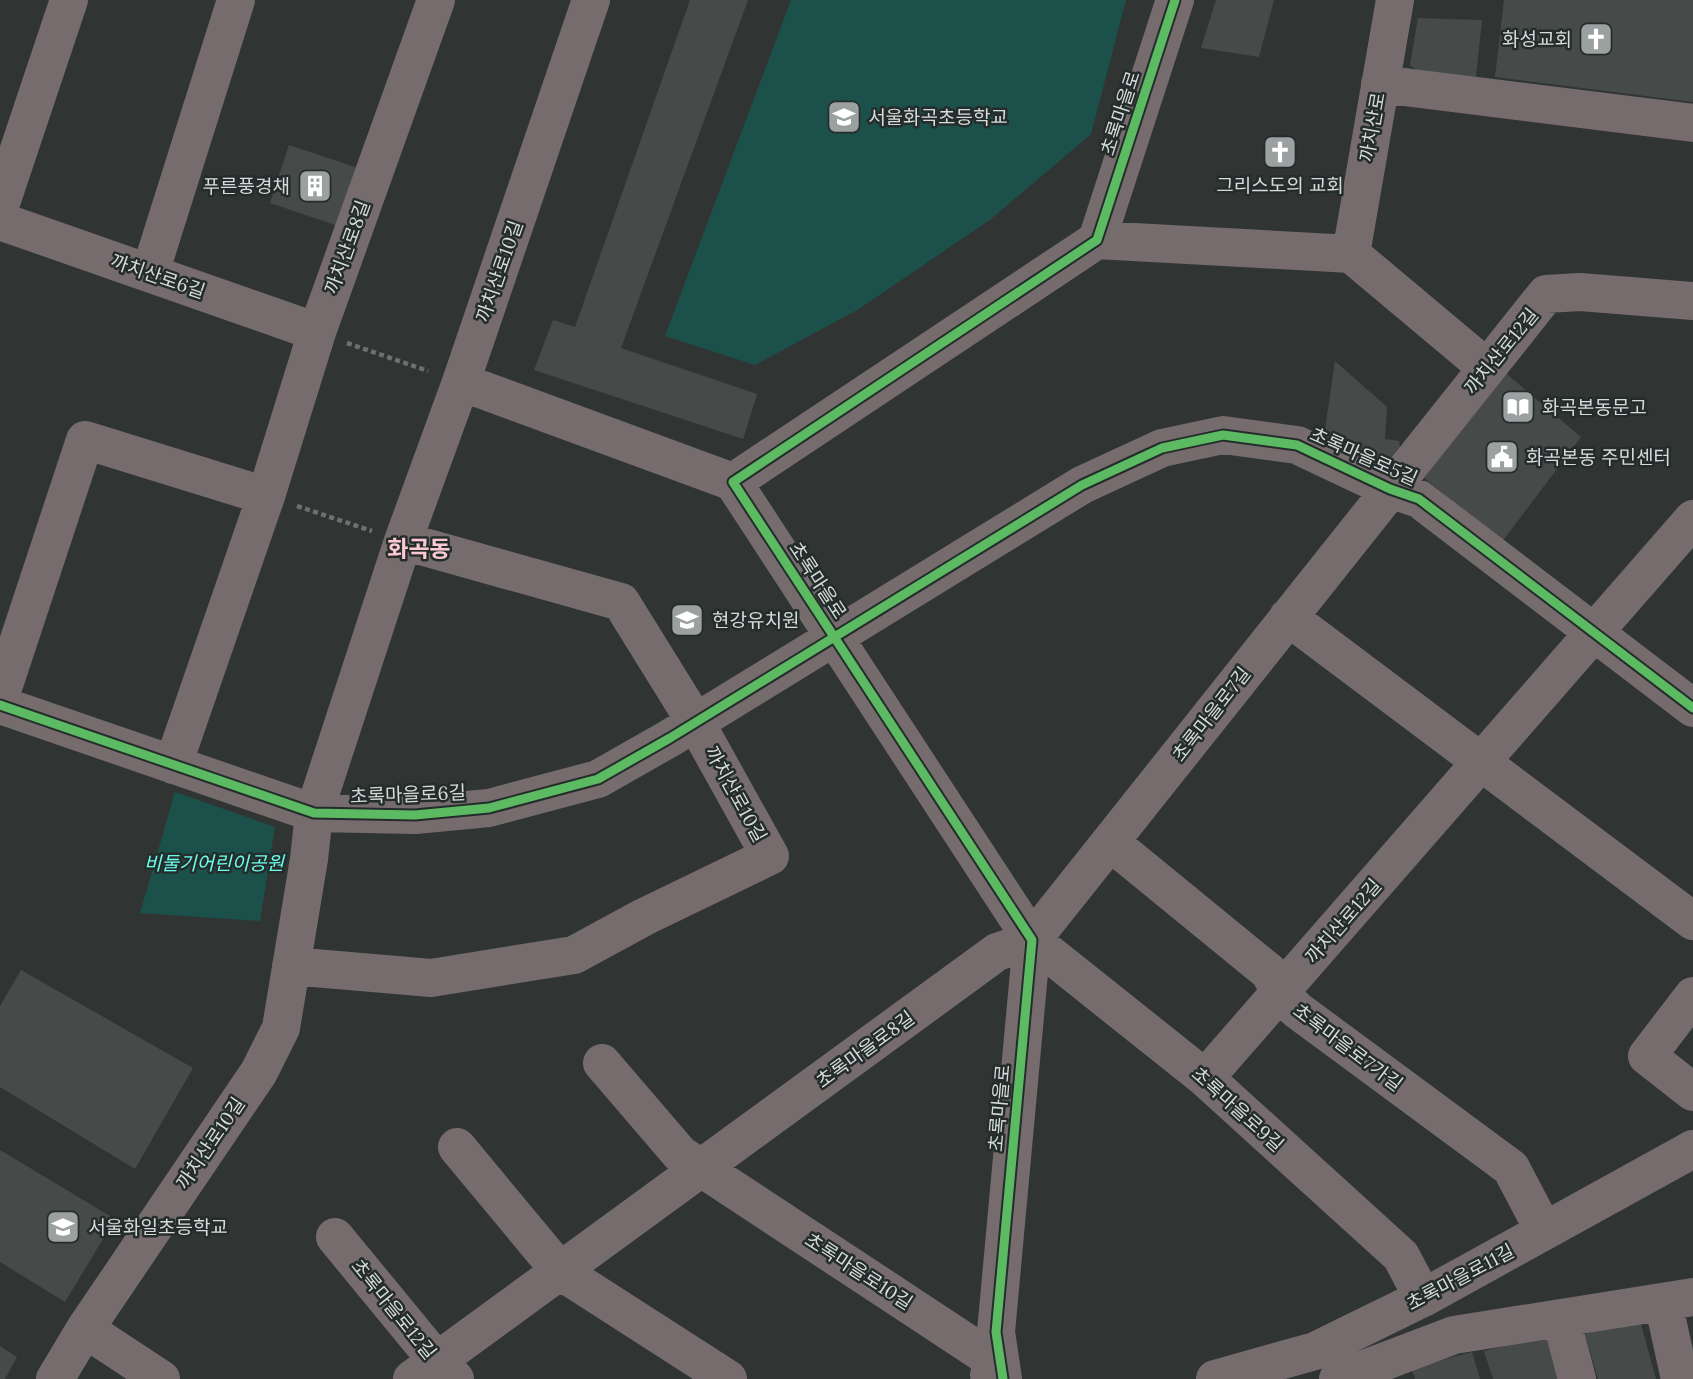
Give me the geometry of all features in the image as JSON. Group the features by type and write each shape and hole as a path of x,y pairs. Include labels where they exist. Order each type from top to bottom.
{"street":[{"path":"0,206 69,0"},
{"path":"150,273 236,0"},
{"name":"까치산로8길","path":"173,765 266,496 317,332 436,0"},
{"name":"까치산로10길","path":"55,1379 85,1329 259,1072 281,1028 314,813 403,541 461,382 591,0"},
{"name":"초록마을로","path":"1097,240 1175,0"},
{"name":"까치산로","path":"1351,254 1395,0"},
{"path":"1380,84 1693,123"},
{"name":"까치산로6길","path":"0,221 317,332"},
{"path":"461,382 733,482 1097,240 1351,254 1487,368"},
{"name":"까치산로12길","path":"1390,489 1546,294 1580,292 1693,301"},
{"name":"초록마을로5길","path":"834,637 1082,485 1162,448 1223,435 1297,445 1390,489 1419,499 1693,708"},
{"path":"0,697 85,440 266,496"},
{"name":"초록마을로","path":"733,482 1032,940 996,1332 996,1374"},
{"name":"초록마을로7길","path":"1032,940 1390,489"},
{"name":"까치산로12길","path":"1205,1078 1693,519"},
{"name":"까치산로10길","path":"291,966 431,978 574,955 644,917 770,856 696,723 621,602 403,541"},
{"path":"1289,617 1693,922"},
{"name":"초록마을로6길","path":"0,705 314,813 415,815 489,808 598,779 696,723 834,637"},
{"name":"초록마을로7가길","path":"1110,842 1269,972 1280,992 1297,1010 1511,1168 1544,1231"},
{"name":"초록마을로9길","path":"1032,940 1205,1078 1401,1256 1423,1298"},
{"name":"초록마을로8길","path":"435,1373 560,1271 997,953 1032,940"},
{"path":"1693,996 1647,1056 1693,1092"},
{"path":"602,1063 680,1154 702,1168"},
{"path":"457,1147 560,1271 728,1379"},
{"name":"초록마을로11길","path":"1215,1379 1315,1351 1423,1298 1693,1149"},
{"name":"초록마을로10길","path":"702,1168 996,1374"},
{"name":"초록마을로12길","path":"335,1237 435,1373"},
{"path":"1338,1379 1394,1369 1454,1335 1678,1299 1680,1379"},
{"path":"1561,1318 1577,1379"},
{"path":"85,1329 161,1379"}],"path":[{"path":"317,332 461,382"},
{"path":"266,496 403,541"}],"green space":[{"path":"791,0 1126,0 1091,134 991,219 859,309 755,365 665,336"},
{"name":"비둘기어린이공원","path":"175,792 275,827 260,921 140,913"}],"building":[{"path":"690,0 748,0 621,348 757,394 743,439 534,370 553,320 575,327"},
{"path":"1216,0 1274,0 1259,57 1201,48"},
{"name":"화성교회","path":"1504,0 1693,0 1693,102 1495,77"},
{"path":"1418,18 1482,20 1476,77 1421,73 1410,65"},
{"name":"푸른풍경채","path":"289,145 361,169 341,227 270,203"},
{"path":"1335,361 1387,407 1385,439 1399,441 1401,456 1390,467 1323,443"},
{"name":"화곡본동 주민센터","path":"1502,370 1581,437 1502,542 1423,477"},
{"path":"21,970 193,1068 135,1169 0,1087 0,1006"},
{"path":"0,1150 115,1219 65,1302 0,1262"},
{"path":"1639,1317 1656,1379 1598,1379 1585,1334"},
{"path":"1552,1334 1564,1379 1493,1379 1484,1351"},
{"path":"0,1346 17,1357 5,1379 0,1379"},
{"path":"1472,1352 1480,1379 1415,1379 1411,1368"}],"cycle path":[{"path":"1003,1379 996,1332 1032,940 733,482 1097,240 1175,0"},
{"path":"0,705 314,813 415,815 489,808 598,779 670,738 1082,485 1162,448 1223,435 1297,445 1390,489 1419,499 1693,708"}],"place":[{"name":"화성교회","path":"1596,39"},
{"name":"서울화곡초등학교","path":"844,117"},
{"name":"그리스도의 교회","path":"1280,152"},
{"name":"푸른풍경채","path":"315,186"},
{"name":"화곡본동문고","path":"1518,407"},
{"name":"화곡본동 주민센터","path":"1502,457"},
{"name":"현강유치원","path":"687,620"},
{"name":"서울화일초등학교","path":"63,1227"}],"district":[{"name":"화곡동","path":"419,548"}]}
